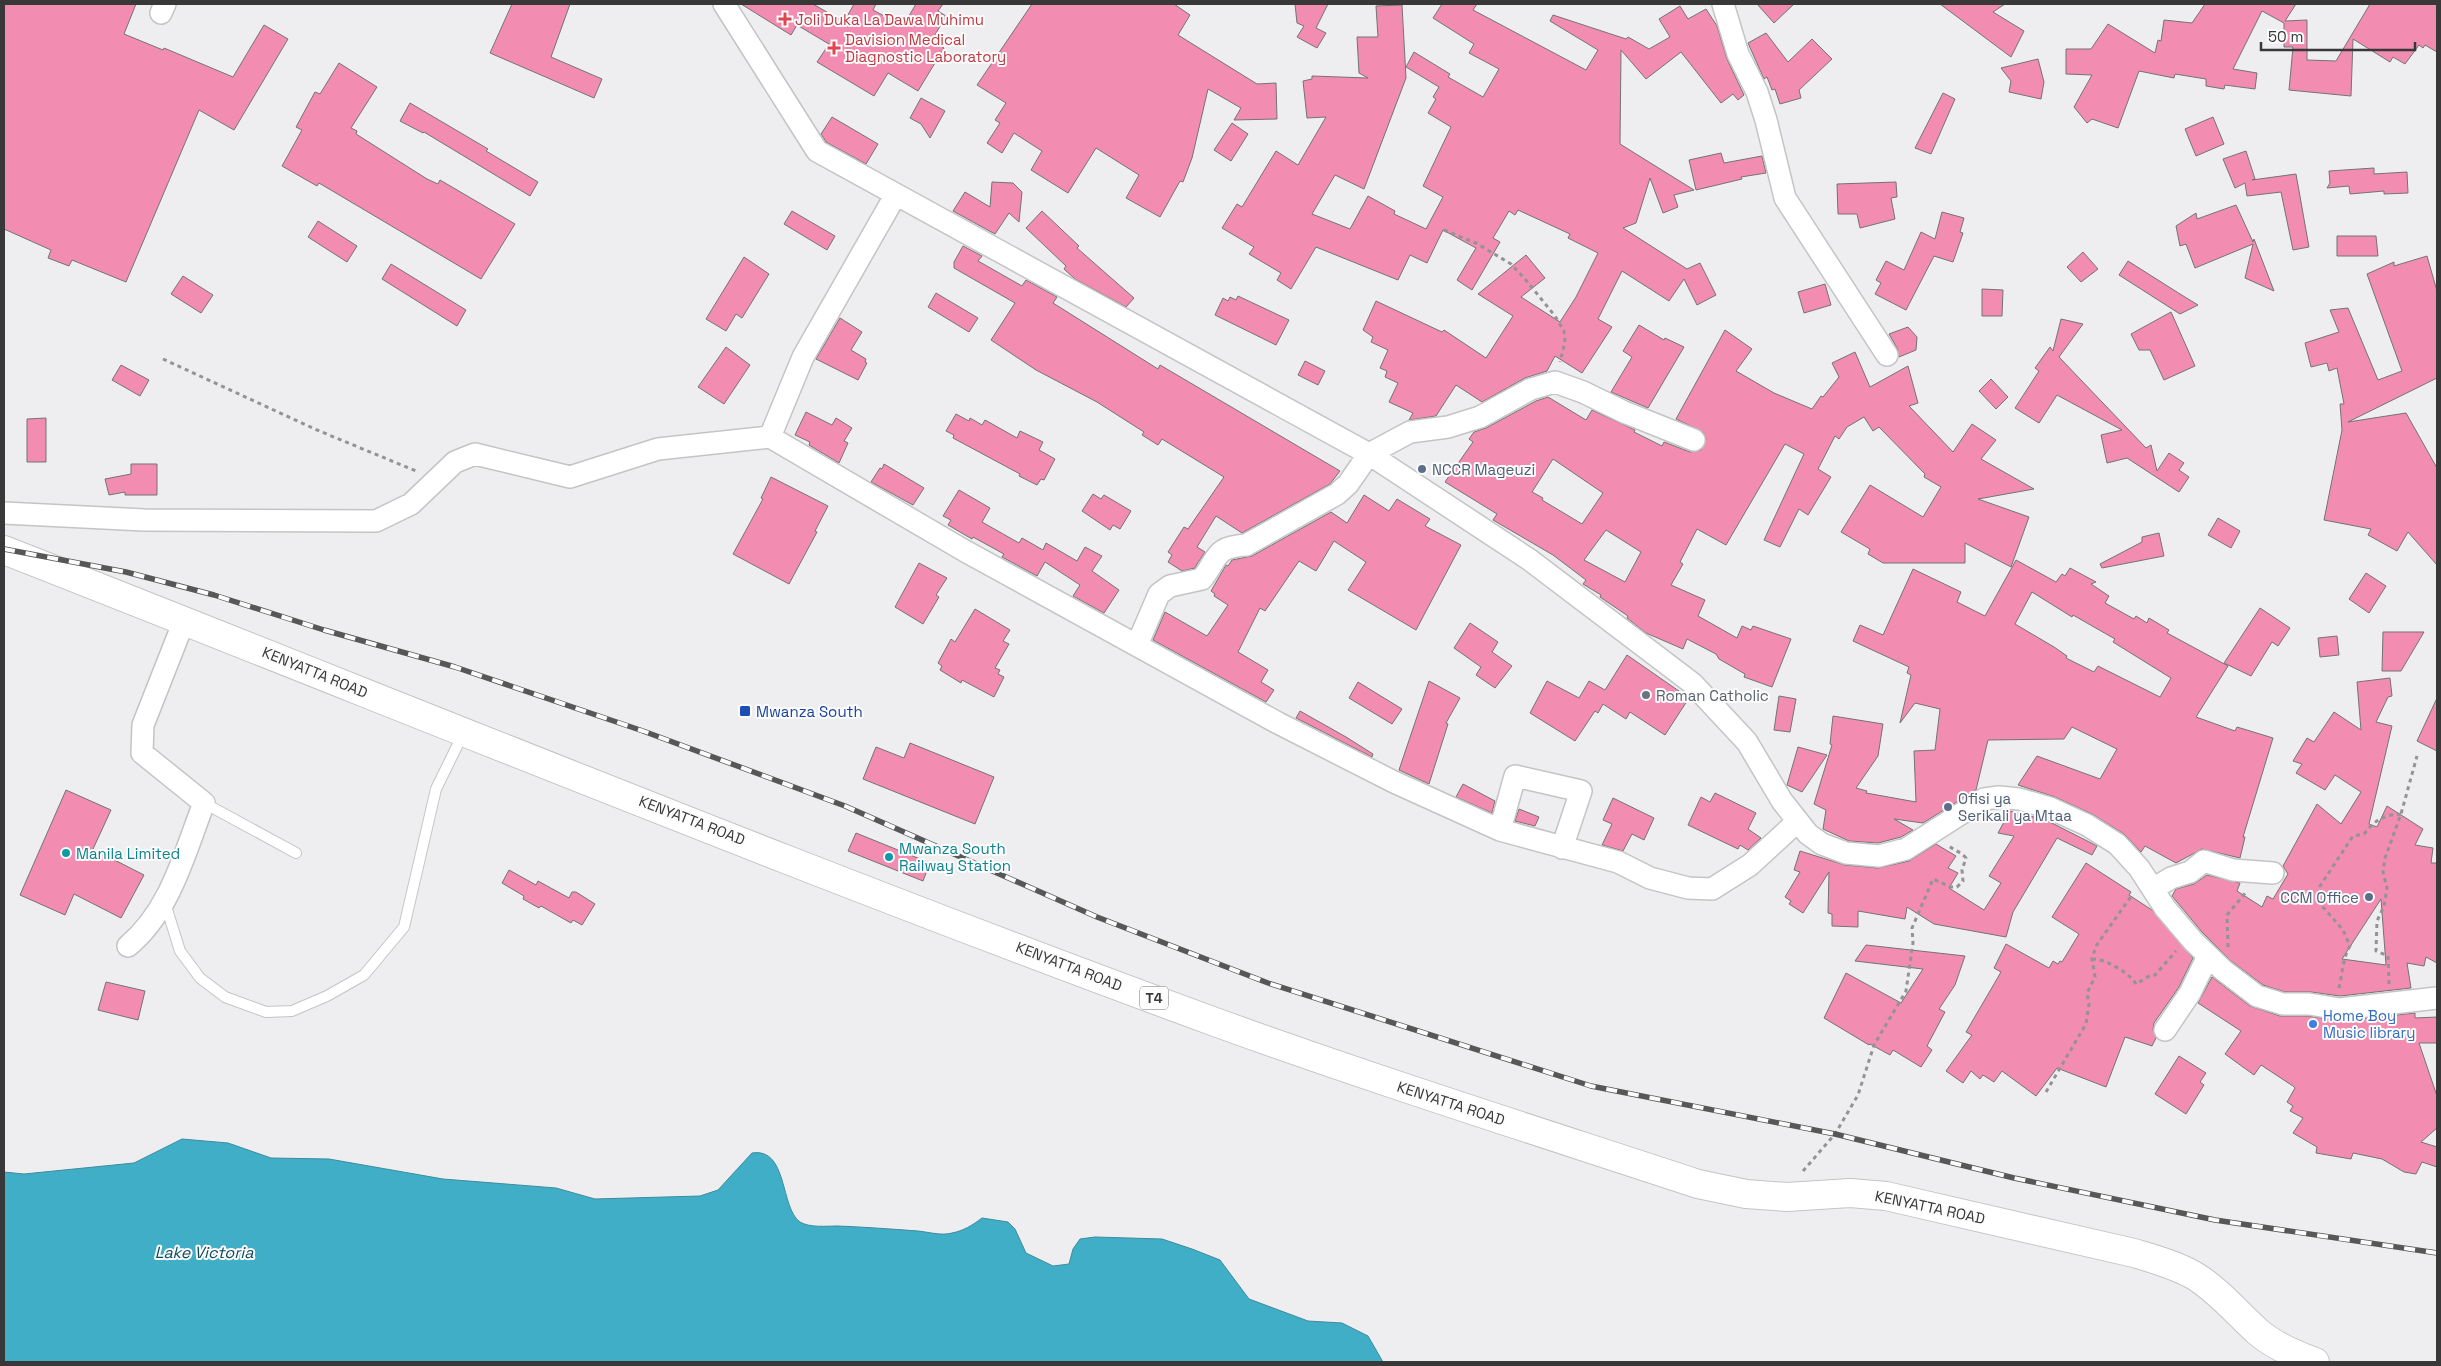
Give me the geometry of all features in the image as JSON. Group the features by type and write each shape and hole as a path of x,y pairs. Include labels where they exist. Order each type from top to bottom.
{"highway":[{"name":"KENYATTA ROAD","path":"4,550 934,915 1215,1021 1364,1074 1698,1184 1746,1194 1786,1197 1850,1193 1886,1196 2134,1253 2165,1263 2195,1276 2225,1299 2260,1333 2295,1355 2316,1362"}],"street":[{"path":"724,4 816,151 895,196 1369,454 1530,560 1692,683 1747,742 1782,801 1808,834 1822,844 1846,852 1879,856 1906,849 1984,800 1998,797 2019,799 2050,808 2094,829 2116,844 2139,868 2165,908 2189,935 2212,959 2257,996 2283,1004 2309,1004 2340,1009 2437,998"},
{"path":"1723,4 1738,54 1757,92 1766,120 1785,198 1887,355"},
{"path":"770,437 803,357 895,196"},
{"path":"1136,645 1159,594 1170,586 1202,579 1217,554 1230,546 1246,545 1337,494 1348,484 1369,454 1410,432 1448,427 1480,417 1531,389 1555,382 1694,440"},
{"path":"4,513 144,520 376,521 411,504 455,462 475,454 570,477 658,449 770,437 1136,645 1331,750 1394,782 1500,830 1618,862 1660,880 1688,888 1712,889 1750,865 1798,821"},
{"path":"128,946 144,933 165,903 204,803 142,753 142,725 184,621"},
{"path":"1500,830 1515,776 1581,791 1562,848"},
{"path":"2155,892 2171,878 2190,872 2204,861 2233,870 2264,872"},
{"path":"2165,1030 2212,959"}],"lane":[{"path":"165,903 180,952 194,972 225,997 266,1012 292,1011 327,996 364,975 404,927 436,789 465,731"},
{"path":"204,803 296,853"}],"path":[{"path":"1444,230 1476,243 1511,264 1556,316 1564,331 1565,342 1555,382"},
{"path":"162,359 317,430 438,480"},
{"path":"2391,1004 2388,956 2376,951 2377,921 2386,899 2387,888 2383,872 2385,858 2401,814 2418,756"},
{"path":"2340,1009 2339,992 2344,969 2343,957 2350,946 2343,930 2322,906 2320,886 2353,836 2364,834 2376,820 2383,816 2401,814"},
{"path":"1786,1197 1794,1182 1835,1134 1858,1095 1874,1045 1906,991 1913,943 1912,928 1933,878 1951,887 1957,887 1963,880 1962,870 1966,858 1961,851 1952,849 1946,844 1948,838"},
{"path":"2212,959 2227,959 2227,915 2264,872"},
{"path":"2046,1092 2086,1024 2087,993 2094,977 2092,959 2096,946 2134,893 2155,892"},
{"path":"2092,959 2104,960 2130,976 2136,984 2154,975 2168,958 2186,942 2189,935"}],"water":[{"name":"Lake Victoria","path":"182,1139 228,1143 271,1158 329,1159 443,1179 556,1188 595,1199 700,1196 718,1190 752,1153 764,1154 772,1159 778,1169 794,1215 804,1224 948,1234 964,1229 982,1218 1008,1222 1015,1229 1026,1253 1053,1266 1069,1264 1073,1249 1080,1239 1095,1237 1162,1239 1220,1260 1249,1299 1308,1321 1342,1323 1368,1336 1383,1362 4,1362 4,1172 24,1174 134,1163"}],"building":[{"path":"4,4 136,4 124,34 163,50 164,48 233,77 264,25 288,39 234,130 199,110 126,282 72,260 69,266 48,258 51,250 4,229"},
{"path":"512,4 570,4 551,57 602,79 594,98 490,53"},
{"path":"741,4 813,4 844,22 854,4 876,4 873,10 903,26 916,4 943,4 938,11 946,16 932,40 944,48 918,91 888,73 874,96 817,62 829,44 797,25 791,35"},
{"path":"1032,4 1174,4 1190,15 1178,35 1257,84 1276,83 1277,119 1234,120 1241,108 1208,89 1192,158 1183,182 1180,181 1160,217 1126,198 1139,175 1096,148 1068,193 1031,170 1042,151 1014,133 1002,153 987,143 1000,123 995,120 1006,103 977,85"},
{"path":"1295,4 1328,4 1316,28 1326,33 1317,48 1297,37 1304,26 1297,23"},
{"path":"1442,4 1477,4 1473,10 1586,70 1598,50 1550,21 1553,15 1626,39 1628,37 1649,49 1670,37 1659,19 1680,6 1688,19 1706,9 1717,26 1727,59 1744,95 1738,100 1733,94 1721,103 1681,52 1646,79 1621,50 1620,144 1694,190 1674,195 1678,207 1663,213 1650,178 1636,223 1623,228 1687,269 1700,263 1716,295 1697,305 1684,279 1669,301 1622,271 1598,319 1612,327 1582,373 1555,356 1547,371 1525,378 1482,402 1456,385 1436,416 1409,420 1413,413 1389,402 1398,383 1385,377 1387,371 1380,368 1388,350 1371,342 1373,337 1363,330 1376,301 1442,332 1444,330 1486,358 1513,316 1478,294 1526,255 1545,278 1521,297 1560,322 1576,297 1598,253 1568,238 1570,234 1518,210 1515,215 1509,211 1493,238 1500,242 1472,290 1457,280 1476,248 1443,230 1427,263 1410,255 1398,280 1316,247 1291,289 1277,280 1281,273 1249,254 1254,247 1222,228 1237,204 1242,207 1276,151 1298,165 1326,117 1307,118 1303,81 1312,79 1312,76 1368,78 1359,73 1357,37 1378,37 1376,6 1402,5 1406,78 1364,189 1335,175 1312,214 1350,229 1368,196 1395,211 1394,214 1426,229 1443,197 1423,186 1451,127 1428,113 1436,99 1433,97 1439,87 1406,67 1414,52 1450,74 1448,77 1483,97 1499,69 1469,53 1474,44 1433,18"},
{"path":"1757,4 1794,4 1774,23"},
{"path":"1940,4 2005,4 1993,12 2024,31 2011,57"},
{"path":"2205,4 2296,4 2285,21 2307,20 2307,60 2336,61 2370,4 2437,4 2437,52 2425,45 2423,48 2419,45 2405,64 2393,57 2390,62 2353,39 2351,96 2289,90 2293,47 2284,47 2284,23 2262,11 2233,69 2257,73 2255,89 2225,85 2224,89 2206,86 2206,79 2175,74 2174,78 2139,71 2118,128 2092,119 2087,123 2074,107 2092,75 2066,74 2066,49 2091,49 2108,24 2155,53 2158,40 2161,41 2164,20 2192,23"},
{"path":"1766,33 1788,62 1812,39 1832,59 1799,90 1801,98 1780,104 1775,89 1772,90 1767,77 1764,79 1748,43"},
{"path":"2038,59 2044,82 2041,99 2009,92 2011,81 2001,68"},
{"path":"339,63 377,87 351,128 357,131 356,134 427,179 438,184 440,180 515,224 481,279 319,183 317,186 282,166 302,130 296,127 315,92 320,94"},
{"path":"1943,93 1955,99 1931,154 1915,148"},
{"path":"921,98 945,111 930,138 921,124 910,118"},
{"path":"410,103 488,149 486,151 538,182 530,196 424,132 400,121"},
{"path":"832,117 878,144 866,164 826,142 821,134"},
{"path":"2213,117 2224,144 2196,156 2185,129"},
{"path":"1232,123 1248,134 1231,161 1214,150"},
{"path":"2246,151 2255,179 2252,180 2296,174 2309,247 2293,250 2281,192 2247,196 2245,183 2235,188 2223,159"},
{"path":"1721,153 1724,163 1762,156 1766,173 1741,177 1742,179 1696,190 1689,160"},
{"path":"2374,168 2374,174 2407,172 2408,193 2384,194 2384,191 2350,194 2349,186 2327,188 2330,183 2329,171"},
{"path":"992,182 1013,183 1022,192 1019,222 1009,213 995,234 953,211 965,192 990,207"},
{"path":"1896,182 1897,197 1891,198 1895,219 1860,228 1857,214 1838,214 1837,184"},
{"path":"2236,205 2253,242 2254,239 2274,291 2245,278 2253,244 2195,268 2186,244 2180,246 2176,226 2196,213 2197,219"},
{"path":"792,211 835,236 827,250 784,224"},
{"path":"1042,211 1079,246 1077,248 1134,298 1126,307 1075,279 1064,269 1066,266 1026,228"},
{"path":"1942,212 1964,218 1960,232 1963,233 1953,262 1934,256 1906,310 1875,294 1881,283 1876,280 1886,261 1904,270 1921,232 1935,239"},
{"path":"318,221 357,246 347,262 308,237"},
{"path":"2337,236 2376,236 2378,256 2337,256"},
{"path":"963,246 982,256 978,261 1022,286 1026,280 1057,297 1053,303 1158,369 1160,365 1340,471 1330,484 1242,533 1216,516 1197,547 1205,552 1195,568 1182,571 1168,562 1172,555 1168,552 1184,527 1188,529 1224,477 1162,439 1158,445 1142,435 1144,432 1097,402 1036,370 991,340 1015,303 954,268 954,262"},
{"path":"2083,252 2098,269 2081,282 2067,267"},
{"path":"2427,256 2437,291 2437,378 2348,422 2406,413 2437,468 2437,565 2408,532 2397,551 2368,535 2371,529 2324,520 2342,430 2340,404 2344,404 2337,368 2329,371 2327,363 2311,367 2305,343 2339,332 2330,310 2348,308 2378,380 2402,371 2367,274 2394,262 2394,266"},
{"path":"744,257 769,274 742,318 736,314 726,331 706,319"},
{"path":"2128,261 2198,305 2180,314 2119,275"},
{"path":"391,264 466,310 457,326 382,279"},
{"path":"183,276 213,295 201,313 171,294"},
{"path":"1825,284 1831,305 1804,313 1798,292"},
{"path":"1982,289 2003,290 2002,316 1982,316"},
{"path":"936,293 978,318 969,332 928,307"},
{"path":"1238,296 1289,320 1276,345 1215,315 1223,298 1228,301 1230,297 1236,300"},
{"path":"2171,312 2195,366 2164,380 2150,350 2139,350 2131,334"},
{"path":"840,318 862,332 851,350 866,359 865,362 867,363 858,380 816,359"},
{"path":"2061,319 2083,324 2059,357 2146,448 2151,445 2157,471 2169,453 2184,463 2179,470 2189,477 2179,492 2127,458 2107,463 2101,435 2122,430 2057,395 2039,423 2015,408 2039,371 2035,368 2050,347 2053,351"},
{"path":"1639,325 1664,340 1665,338 1684,347 1648,408 1611,392 1632,357 1623,351"},
{"path":"1908,327 1917,337 1916,350 1899,357 1897,348 1889,334"},
{"path":"1725,330 1752,349 1736,371 1774,393 1812,409 1821,396 1823,397 1839,377 1832,363 1855,352 1870,387 1908,366 1918,403 1909,406 1953,452 1972,424 1996,440 1981,459 2034,489 1978,499 2029,517 2011,567 1965,543 1965,563 1883,563 1868,554 1870,549 1841,532 1870,485 1923,517 1941,487 1924,477 1925,474 1879,427 1873,431 1864,417 1847,427 1839,439 1835,436 1818,469 1831,477 1808,515 1799,509 1780,547 1764,540 1804,454 1785,444 1726,545 1697,529 1680,562 1683,564 1671,585 1705,600 1698,616 1737,638 1742,626 1751,630 1753,626 1791,639 1772,687 1744,677 1745,674 1719,659 1716,654 1687,639 1683,649 1646,633 1627,618 1628,616 1600,597 1601,595 1583,584 1586,580 1553,555 1493,520 1497,514 1445,482 1473,442 1469,439 1474,432 1486,428 1536,401 1548,397 1586,420 1592,410 1635,430 1634,432 1662,446 1664,442 1690,452 1701,450 1706,439 1703,432 1676,419","holes":["1553,459 1603,493 1582,524 1532,492","1606,530 1641,552 1625,582 1584,560"]},
{"path":"726,347 750,365 724,404 698,387"},
{"path":"1305,361 1325,371 1318,385 1298,375"},
{"path":"121,365 149,380 140,396 112,380"},
{"path":"1991,379 2008,397 1996,409 1979,391"},
{"path":"806,412 832,425 836,418 852,428 844,441 848,443 839,463 809,445 810,442 795,435"},
{"path":"956,414 969,421 970,418 982,425 985,420 1017,438 1020,431 1043,442 1039,450 1055,459 1044,480 1041,479 1037,485 953,438 954,435 946,431"},
{"path":"46,418 46,462 27,462 27,419"},
{"path":"131,464 157,464 157,495 125,495 125,492 109,495 105,479 131,474"},
{"path":"884,464 924,488 913,505 871,482"},
{"path":"771,477 828,506 815,531 817,532 789,584 733,554 763,499 761,498"},
{"path":"959,490 990,508 982,522 1019,543 1022,538 1043,550 1046,543 1077,561 1085,547 1102,556 1092,571 1119,590 1104,613 1073,596 1080,585 1045,562 1037,576 1002,557 1004,554 948,525 951,520 943,516"},
{"path":"1093,494 1101,499 1104,495 1131,511 1120,529 1113,525 1110,530 1082,511"},
{"path":"1364,495 1389,511 1397,499 1430,519 1425,526 1461,545 1416,630 1348,590 1366,562 1334,541 1316,571 1299,561 1265,611 1260,608 1238,652 1268,670 1261,682 1274,690 1266,702 1153,640 1165,612 1207,636 1228,605 1214,596 1215,594 1211,591 1226,565 1228,566 1232,560 1252,556 1331,512 1347,523"},
{"path":"2218,518 2240,531 2231,548 2208,535"},
{"path":"2159,533 2164,556 2102,568 2100,564 2142,542 2142,537"},
{"path":"2016,560 2056,582 2062,574 2065,576 2070,568 2096,582 2091,584 2109,596 2105,603 2134,619 2136,616 2147,623 2149,618 2169,630 2167,633 2228,666 2196,717 2235,731 2237,727 2273,738 2243,837 2245,837 2240,858 2202,849 2176,863 2145,846 2141,852 2124,834 2092,814 2055,797 2018,785 2037,756 2100,779 2117,749 2072,727 2064,739 1988,740 1976,790 1923,823 1894,819 1913,830 1901,837 1878,843 1849,841 1823,829 1826,810 1814,804 1832,745 1830,744 1833,716 1883,724 1878,756 1856,788 1867,791 1866,793 1916,802 1914,751 1935,750 1940,709 1915,703 1900,723 1911,675 1907,673 1909,667 1853,641 1860,625 1883,635 1913,569 1961,592 1957,602 1985,616","holes":["2032,592 2072,617 2073,615 2115,639 2113,642 2171,678 2160,697 2098,666 2094,672 2066,658 2067,656 2054,647 2015,624"]},
{"path":"919,563 947,578 936,595 939,597 923,624 895,607"},
{"path":"2366,573 2386,586 2369,613 2349,599"},
{"path":"2260,608 2290,628 2278,646 2272,642 2251,676 2224,663"},
{"path":"975,609 1010,630 1003,641 1009,644 995,668 1000,670 998,674 1004,677 994,697 962,680 961,683 940,670 942,666 938,663 951,639 955,642"},
{"path":"1470,623 1498,642 1492,652 1512,666 1495,688 1476,675 1481,667 1454,648"},
{"path":"2383,632 2424,632 2401,671 2382,671"},
{"path":"2337,636 2339,655 2320,657 2318,638"},
{"path":"1627,655 1689,698 1665,735 1630,712 1626,719 1603,704 1598,713 1595,711 1575,741 1530,713 1547,681 1579,698 1589,681 1605,690"},
{"path":"2390,678 2392,696 2388,697 2376,722 2392,726 2369,824 2377,827 2387,806 2423,829 2415,845 2433,848 2431,863 2437,863 2437,963 2426,957 2424,966 2407,963 2411,988 2340,996 2311,992 2285,992 2263,985 2231,961 2202,932 2172,896 2176,889 2194,884 2207,875 2240,883 2237,891 2262,907 2267,896 2273,899 2288,874 2283,866 2317,804 2341,824 2361,792 2335,775 2325,790 2296,773 2302,764 2293,761 2307,738 2314,742 2334,712 2361,730 2357,682","holes":["2381,899 2386,965 2342,959"]},
{"path":"1429,681 1460,698 1446,723 1448,724 1429,784 1399,770"},
{"path":"1358,682 1402,709 1392,724 1349,698"},
{"path":"1779,696 1796,699 1790,732 1774,730"},
{"path":"2437,698 2437,751 2417,741"},
{"path":"1300,711 1373,754 1372,757 1296,718"},
{"path":"910,743 994,777 975,824 863,779 876,747 904,758"},
{"path":"1798,747 1827,755 1802,792 1787,785"},
{"path":"1463,784 1495,801 1492,813 1456,797"},
{"name":"Manila Limited","path":"66,790 111,810 93,849 144,875 121,918 74,894 65,915 20,895"},
{"path":"1715,793 1756,813 1748,829 1761,838 1748,850 1740,845 1738,849 1688,825 1701,797 1710,802"},
{"path":"1613,798 1654,818 1644,840 1632,834 1623,851 1602,845 1612,824 1603,820"},
{"path":"1519,809 1539,817 1535,826 1515,821"},
{"path":"2010,811 2046,820 2097,846 2092,855 2057,838 2013,912 2006,937 1934,924 1907,907 1905,919 1858,911 1858,927 1832,926 1832,914 1828,913 1829,872 1803,913 1789,904 1791,901 1785,897 1800,872 1794,870 1800,851 1845,865 1878,868 1909,861 1936,844 1956,856 1948,868 1958,873 1949,888 1984,910 2001,883 1989,876 2014,836 1998,833"},
{"name":"Mwanza South Railway Station","path":"856,833 930,863 923,881 848,851"},
{"path":"2086,863 2131,892 2129,895 2152,910 2193,958 2179,987 2154,1023 2153,1030 2156,1038 2152,1046 2125,1037 2106,1087 2057,1068 2036,1096 2002,1071 1994,1082 1983,1075 1980,1079 1971,1071 1963,1083 1946,1071 1972,1035 1966,1032 2001,972 1994,968 2006,944 2049,968 2053,961 2058,964 2060,961 2062,962 2079,934 2052,917"},
{"path":"509,870 536,885 538,881 569,898 572,892 576,892 595,904 582,925 573,920 571,923 541,906 539,908 523,899 524,896 502,883"},
{"path":"1866,945 1965,956 1955,985 1939,1009 1945,1012 1927,1046 1932,1050 1921,1067 1893,1050 1890,1055 1869,1045 1824,1018 1846,973 1901,1003 1923,969 1855,961"},
{"path":"2212,977 2250,1006 2280,1016 2308,1016 2341,1021 2415,1013 2415,1018 2437,1017 2437,1043 2419,1043 2437,1096 2437,1128 2421,1142 2437,1147 2437,1167 2422,1162 2416,1174 2404,1172 2382,1159 2353,1153 2351,1159 2316,1153 2317,1147 2293,1133 2303,1118 2290,1111 2293,1106 2287,1102 2295,1088 2261,1065 2254,1075 2225,1054 2241,1031 2198,1003"},
{"path":"106,982 145,991 138,1020 98,1010"},
{"path":"2179,1056 2206,1073 2200,1082 2204,1085 2186,1114 2155,1094"}],"railway":[{"path":"4,549 126,572 214,595 324,630 455,667 643,731 845,806 1097,917 1268,983 1591,1086 1835,1134 2014,1178 2215,1220 2437,1253"}],"place":[{"name":"Joli Duka La Dawa Muhimu","path":"785,19"},
{"name":"Davision Medical Diagnostic Laboratory","path":"834,48"},
{"name":"NCCR Mageuzi","path":"1422,469"},
{"name":"Roman Catholic","path":"1646,695"},
{"name":"Mwanza South","path":"745,711"},
{"name":"Ofisi ya Serikali ya Mtaa","path":"1948,807"},
{"name":"Manila Limited","path":"66,853"},
{"name":"Mwanza South Railway Station","path":"889,857"},
{"name":"CCM Office","path":"2369,897"},
{"name":"Home Boy Music library","path":"2313,1024"}]}
